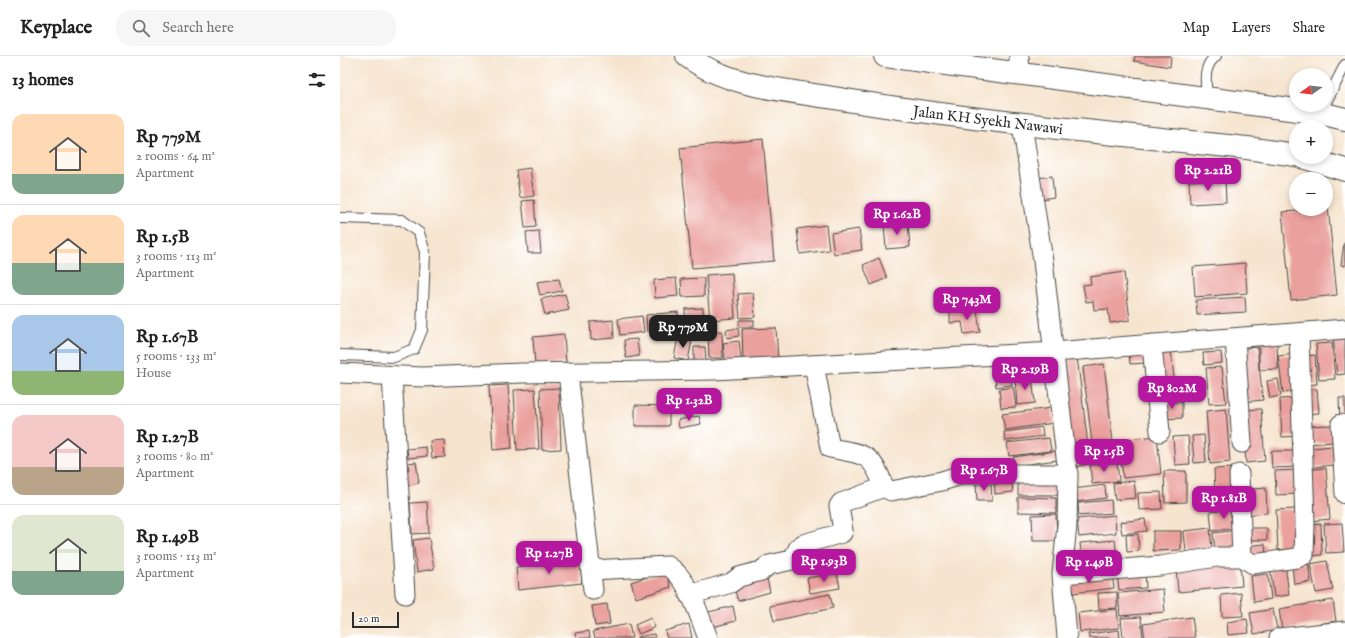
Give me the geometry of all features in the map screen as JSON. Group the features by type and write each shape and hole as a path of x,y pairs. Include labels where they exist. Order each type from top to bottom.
{"main road":[{"name":"Jalan KH Syekh Nawawi","path":"687,56 718,73 752,84 910,111 1247,148 1289,154"},
{"path":"885,56 1020,65 1207,98 1289,104"},
{"path":"1333,112 1345,119"},
{"path":"1325,164 1345,170"}],"street":[{"path":"1022,124 1043,261 1068,474 1062,574 1067,638"},
{"path":"340,373 422,377 568,372 714,370 1054,352 1345,329"},
{"path":"1239,474 1242,557 1248,563 1253,564 1298,558 1304,555 1305,523 1298,333"},
{"path":"1235,338 1242,443"},
{"path":"1152,344 1160,432"},
{"path":"814,365 830,448 864,455 869,458 879,473 884,487 891,491 904,490 964,474 1068,474"},
{"path":"568,372 593,590"},
{"path":"392,376 405,594"},
{"path":"1341,424 1345,494"},
{"path":"689,594 731,583 739,577 761,571 769,565 792,560 799,547 804,544 842,533 843,531 839,506 841,503 884,487"},
{"path":"1062,574 1160,566 1217,557 1242,557"},
{"path":"591,570 668,566 676,570 683,580 708,638"},
{"path":"1279,638 1345,631"}],"lane":[{"path":"1207,98 1205,76 1206,67 1216,56"},
{"path":"1333,88 1345,65"},
{"path":"340,218 402,220 419,233 425,252 422,330 414,349 394,357 340,355"}],"building":[{"path":"1135,56 1171,56 1170,67 1134,61"},
{"path":"763,139 774,261 692,268 680,148"},
{"path":"530,168 534,196 520,198 516,170"},
{"path":"1052,176 1054,197 1041,199 1038,178"},
{"path":"1225,179 1226,202 1190,204 1189,181"},
{"path":"534,200 536,227 525,228 522,201"},
{"path":"1282,212 1289,212 1289,216 1329,216 1337,295 1291,300"},
{"path":"908,222 910,247 886,249 884,224"},
{"path":"826,225 829,250 800,254 797,229"},
{"path":"859,229 862,250 834,254 831,233"},
{"path":"539,231 541,253 528,253 526,232"},
{"path":"1345,243 1345,266 1341,265"},
{"path":"879,258 887,278 871,285 863,265"},
{"path":"1245,263 1247,293 1195,297 1193,267"},
{"path":"1124,272 1130,320 1110,323 1108,309 1094,310 1093,301 1086,302 1083,285 1091,284 1090,277"},
{"path":"732,273 735,318 710,320 706,275"},
{"path":"676,278 678,296 655,298 654,280"},
{"path":"704,278 704,296 682,297 681,279"},
{"path":"559,279 562,291 540,295 537,282"},
{"path":"753,293 755,317 740,318 738,294"},
{"path":"565,294 569,310 545,315 541,299"},
{"path":"1245,297 1246,312 1197,315 1196,300"},
{"path":"703,308 704,334 686,334 685,309"},
{"path":"977,310 980,332 964,334 962,322 950,323 950,312"},
{"path":"678,312 679,328 647,331 646,315"},
{"path":"642,316 644,332 620,335 618,319"},
{"path":"613,320 614,338 591,340 590,322"},
{"path":"739,320 754,320 754,327 739,327"},
{"path":"738,328 739,336 727,338 726,330"},
{"path":"776,328 778,360 743,362 742,329"},
{"path":"722,331 723,358 709,358 708,332"},
{"path":"564,334 566,363 535,365 533,337"},
{"path":"1345,336 1345,374 1337,375 1333,337"},
{"path":"678,337 692,340 688,361 674,358"},
{"path":"637,339 639,356 626,358 624,340"},
{"path":"739,341 741,359 725,360 723,343"},
{"path":"1259,341 1277,341 1278,369 1259,370"},
{"path":"1332,343 1335,379 1319,380 1316,344"},
{"path":"694,347 705,347 706,365 694,365"},
{"path":"1257,347 1263,400 1242,402 1236,349"},
{"path":"1129,350 1145,350 1146,363 1130,364"},
{"path":"1171,350 1176,397 1160,399 1155,352"},
{"path":"1221,352 1222,363 1204,365 1203,353"},
{"path":"1294,354 1299,391 1283,393 1278,356"},
{"path":"1315,355 1317,384 1303,385 1301,356"},
{"path":"1047,357 1049,369 996,375 994,363"},
{"path":"1077,357 1088,445 1069,448 1058,360"},
{"path":"1104,364 1113,442 1092,444 1083,367"},
{"path":"1222,367 1226,403 1209,404 1206,368"},
{"path":"1011,375 1012,385 996,387 995,377"},
{"path":"1032,377 1035,403 1017,405 1015,379"},
{"path":"1278,379 1281,396 1270,398 1267,381"},
{"path":"508,385 512,448 493,450 489,386"},
{"path":"1013,387 1016,407 1001,408 999,389"},
{"path":"559,388 561,449 542,450 540,389"},
{"path":"535,389 539,449 517,450 514,390"},
{"path":"1317,389 1319,413 1304,414 1302,390"},
{"path":"1298,398 1300,436 1282,437 1280,399"},
{"path":"1339,398 1345,398 1345,422 1340,422"},
{"path":"1162,402 1182,402 1182,418 1162,419"},
{"path":"635,405 669,406 669,426 635,426"},
{"path":"1052,408 1054,423 1005,430 1002,414"},
{"path":"1226,409 1230,462 1210,464 1206,411"},
{"path":"1261,409 1265,461 1246,463 1242,410"},
{"path":"699,416 701,424 679,428 678,420"},
{"path":"1333,425 1334,442 1306,444 1305,426"},
{"path":"1042,427 1043,436 1005,441 1004,432"},
{"path":"1204,435 1206,462 1194,463 1192,436"},
{"path":"1157,436 1161,474 1123,478 1119,440"},
{"path":"1188,436 1190,464 1175,465 1173,437"},
{"path":"1049,438 1051,451 1009,456 1007,443"},
{"path":"444,440 445,457 432,458 430,441"},
{"path":"1116,444 1118,460 1096,463 1094,447"},
{"path":"1332,446 1334,465 1306,468 1304,449"},
{"path":"426,447 427,456 408,458 407,449"},
{"path":"1091,448 1093,463 1071,468 1068,452"},
{"path":"1056,451 1057,460 1014,466 1013,457"},
{"path":"1271,451 1299,451 1300,467 1272,468"},
{"path":"416,462 419,483 406,486 403,471 409,470 408,463"},
{"path":"1117,462 1119,481 1092,484 1090,465"},
{"path":"1235,468 1237,491 1215,493 1214,469"},
{"path":"1326,468 1330,519 1310,521 1306,470"},
{"path":"1296,470 1297,494 1276,495 1275,471"},
{"path":"1164,471 1186,471 1186,502 1165,503"},
{"path":"1011,474 1013,492 995,494 994,476"},
{"path":"1018,476 1060,477 1060,495 1018,495"},
{"path":"1134,481 1136,498 1115,500 1113,483"},
{"path":"976,482 991,482 992,501 977,501"},
{"path":"1105,485 1106,498 1075,502 1073,489"},
{"path":"1266,488 1267,513 1245,515 1244,490"},
{"path":"1161,492 1162,509 1139,510 1138,493"},
{"path":"1234,493 1235,507 1210,510 1208,496"},
{"path":"1018,497 1056,498 1056,513 1018,512"},
{"path":"1111,500 1112,513 1079,516 1078,503"},
{"path":"427,502 429,533 412,534 410,503"},
{"path":"1235,509 1237,528 1212,531 1210,512"},
{"path":"1296,509 1297,549 1278,550 1276,510"},
{"path":"1056,514 1057,541 1033,541 1032,515"},
{"path":"1115,515 1116,533 1079,537 1077,519"},
{"path":"1145,519 1147,531 1122,534 1120,522"},
{"path":"1342,523 1344,552 1326,553 1324,524"},
{"path":"1321,524 1322,555 1307,556 1306,525"},
{"path":"1210,528 1212,549 1186,552 1184,531"},
{"path":"1247,528 1267,528 1267,540 1247,540"},
{"path":"1237,530 1239,549 1215,552 1213,533"},
{"path":"1153,531 1181,531 1181,550 1153,551"},
{"path":"1138,534 1139,551 1127,552 1126,535"},
{"path":"429,538 434,569 417,572 413,540"},
{"path":"1115,540 1117,558 1082,562 1080,543"},
{"path":"1265,544 1266,557 1247,558 1245,546"},
{"path":"580,559 582,583 518,590 516,567"},
{"path":"1327,561 1333,590 1316,593 1310,564"},
{"path":"1240,563 1242,586 1178,592 1176,568"},
{"path":"1308,563 1311,582 1294,584 1292,565"},
{"path":"1285,564 1289,595 1274,597 1270,566"},
{"path":"666,571 671,587 636,598 631,582"},
{"path":"1145,572 1146,588 1119,590 1117,574"},
{"path":"837,573 840,588 810,593 807,578"},
{"path":"766,574 770,592 738,601 733,584"},
{"path":"1112,574 1114,588 1065,594 1064,580"},
{"path":"1268,574 1271,599 1254,602 1251,576"},
{"path":"1163,589 1165,612 1120,616 1118,593"},
{"path":"1117,592 1117,608 1099,609 1098,593"},
{"path":"1241,593 1243,616 1222,617 1221,595"},
{"path":"830,594 833,608 774,621 770,606"},
{"path":"1333,600 1336,621 1282,630 1279,609"},
{"path":"607,604 610,624 595,626 592,606"},
{"path":"733,606 736,621 708,628 705,613"},
{"path":"1117,609 1119,628 1080,632 1078,613"},
{"path":"1273,609 1277,630 1254,634 1250,613"},
{"path":"1141,617 1143,638 1123,638 1121,618"},
{"path":"1192,617 1195,638 1145,638 1143,624"},
{"path":"651,618 655,627 639,634 635,625"},
{"path":"1247,619 1249,633 1228,635 1227,622"},
{"path":"629,624 632,638 595,638 593,631"},
{"path":"689,624 692,638 667,638 665,631"},
{"path":"1119,630 1120,638 1089,638 1088,634"},
{"path":"589,631 590,638 576,638 575,633"},
{"path":"654,634 655,638 637,638 637,637"}]}
